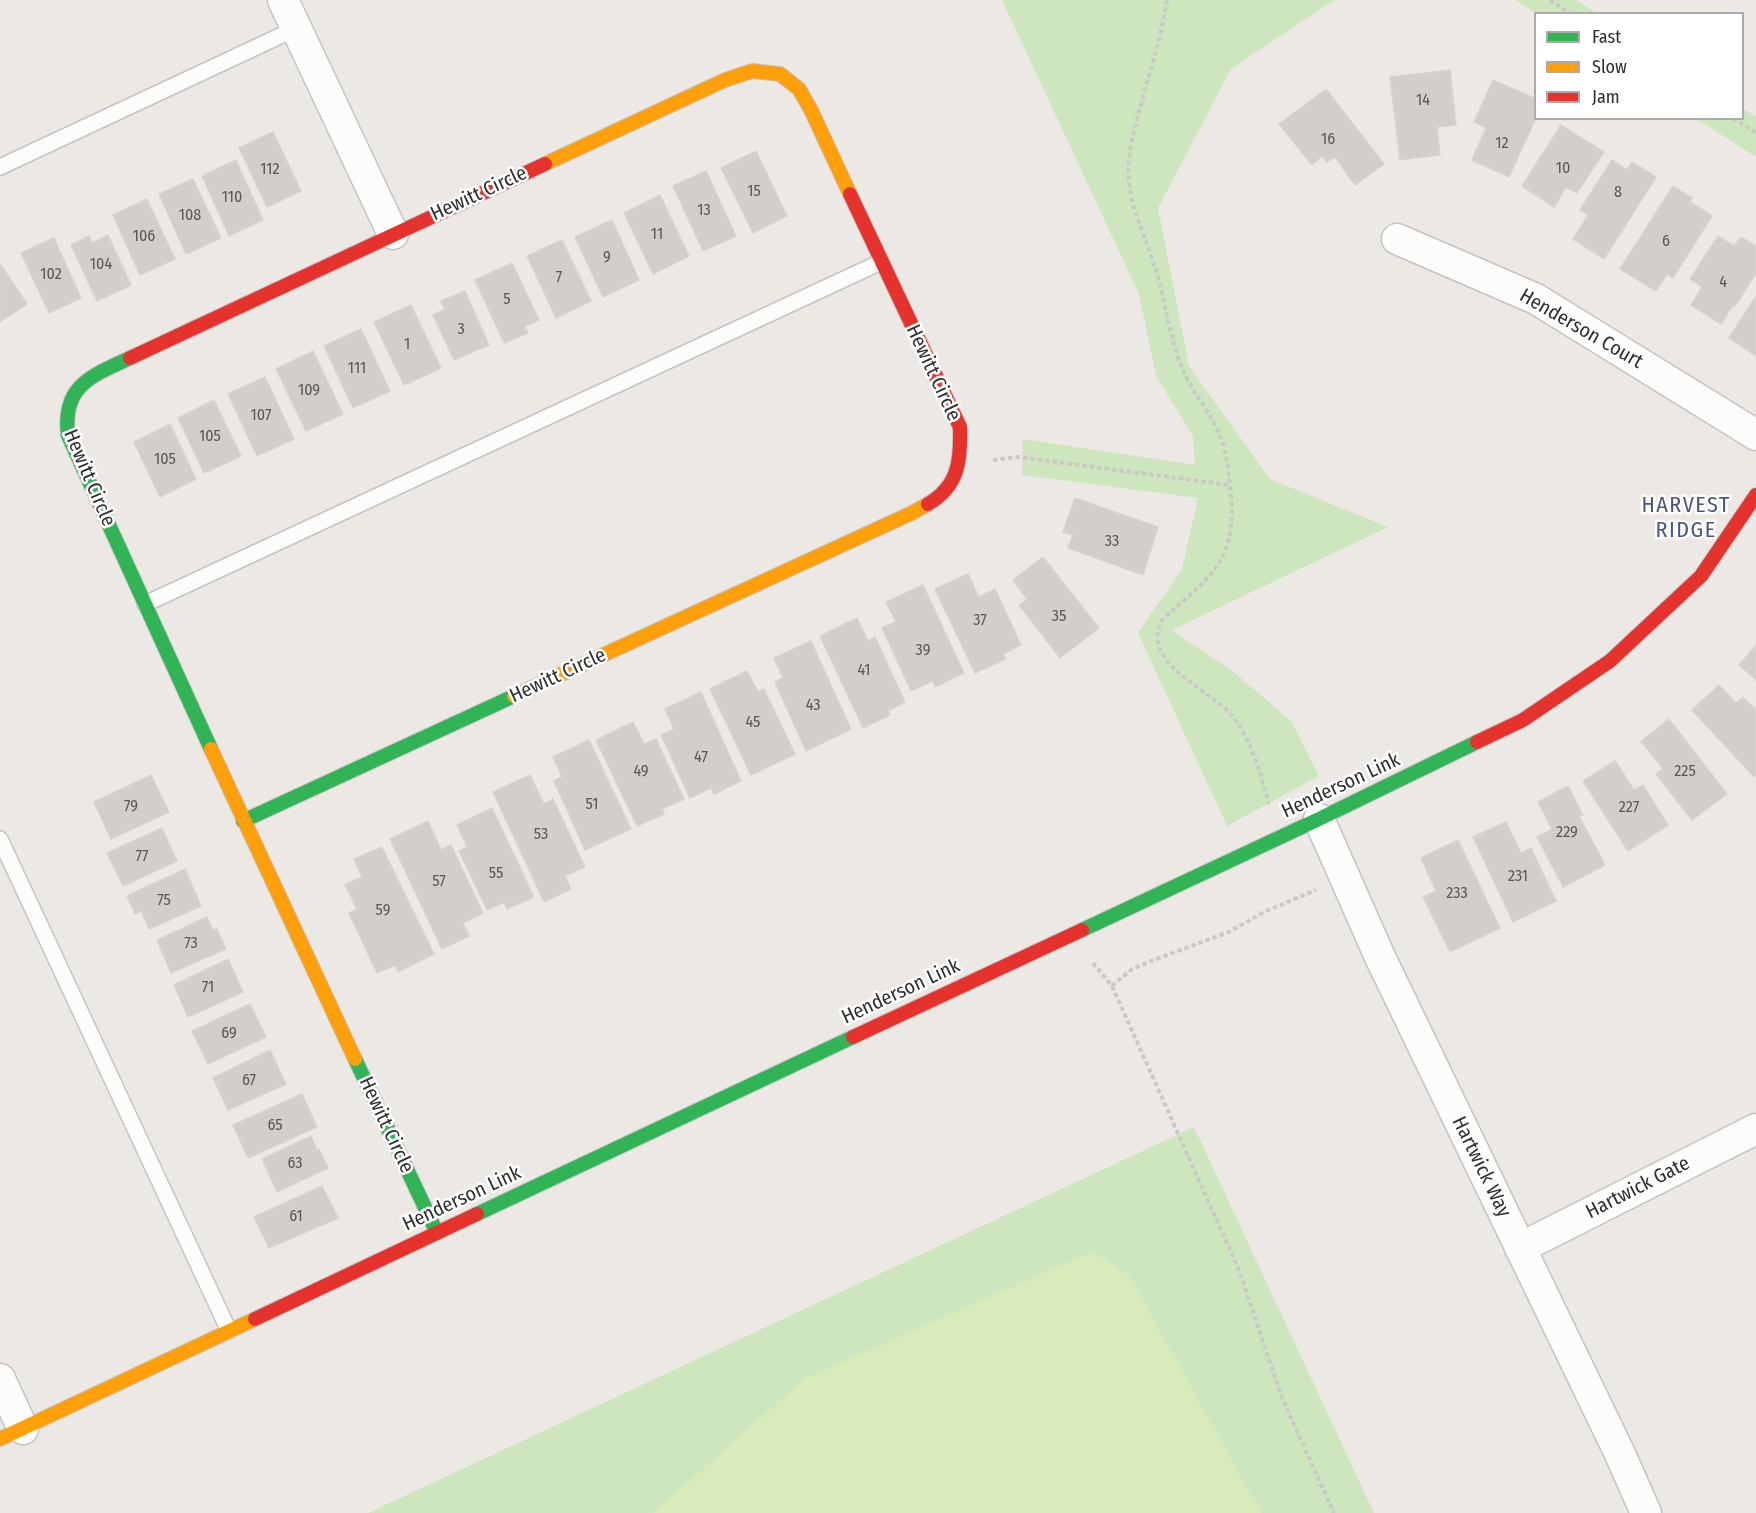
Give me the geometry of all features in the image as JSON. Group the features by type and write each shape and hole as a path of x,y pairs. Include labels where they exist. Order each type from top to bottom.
{"street":[{"path":"283,0 393,234"},
{"name":"Hewitt Circle","path":"243,821 912,513 940,497 953,480 961,453 960,427 811,110 799,89 780,74 752,71 725,80 98,373 81,386 70,400 65,417 68,435 243,821 437,1233"},
{"name":"Henderson Court","path":"1397,239 1536,299 1756,435"},
{"name":"Henderson Link","path":"12,1434 1319,819 1523,720 1610,661 1701,576 1756,495"},
{"name":"Hartwick Way","path":"1319,819 1380,957 1620,1454 1646,1513"},
{"name":"Hartwick Gate","path":"1520,1248 1756,1129"},
{"path":"0,1379 12,1434"}],"lane":[{"path":"0,167 297,28"},
{"path":"145,604 881,262"},
{"path":"0,839 229,1331"}],"path":[{"path":"1167,0 1163,26 1132,137 1128,160 1131,196 1156,272 1182,368 1225,446 1233,509 1231,534 1219,564 1207,579 1163,619 1158,627 1159,640 1161,653 1170,666 1225,707 1234,717 1252,749 1270,807"},
{"path":"1550,0 1568,12"},
{"path":"1736,120 1756,134"},
{"path":"958,464 1018,457 1230,485"},
{"path":"1112,986 1132,969 1229,932 1264,912 1320,888"},
{"path":"1065,937 1112,986 1239,1270 1282,1398 1334,1513"}],"green space":[{"path":"1002,0 1334,0 1231,69 1158,208 1189,366 1270,479 1388,527 1172,630 1235,673 1292,722 1319,776 1227,826 1138,633 1182,569 1198,498 1022,475 1023,439 1195,465 1193,436 1156,376 1139,294"},
{"path":"1515,0 1576,0 1595,12 1534,12"},
{"path":"1744,109 1756,117 1756,157 1699,120 1744,120"},
{"path":"1194,1127 1374,1513 368,1513 1166,1140"},
{"path":"1093,1251 1130,1277 1261,1513 653,1513 804,1379"}],"building":[{"path":"1450,70 1456,125 1437,127 1440,155 1400,160 1390,77"},
{"path":"1493,80 1534,98 1535,120 1509,177 1472,160 1486,128 1474,122"},
{"path":"1326,89 1384,164 1355,185 1335,157 1327,162 1322,156 1312,165 1279,124"},
{"path":"1561,125 1604,152 1577,193 1566,187 1554,207 1522,186"},
{"path":"273,132 301,191 267,207 239,148"},
{"path":"756,151 787,216 753,233 721,168"},
{"path":"236,160 263,220 229,236 202,176"},
{"path":"1612,160 1627,170 1632,162 1656,177 1604,259 1573,239 1588,215 1580,210"},
{"path":"706,171 736,236 703,251 673,186"},
{"path":"193,179 221,238 186,254 159,194"},
{"path":"1673,186 1692,198 1690,202 1712,216 1673,278 1667,274 1656,291 1620,269"},
{"path":"660,195 689,256 653,274 624,213"},
{"path":"147,199 175,259 140,275 113,215"},
{"path":"612,220 639,280 603,297 575,237"},
{"path":"108,235 131,285 97,301 71,245 89,236 92,243"},
{"path":"1718,236 1734,246 1741,237 1756,246 1756,273 1721,324 1691,305 1702,287 1690,279"},
{"path":"54,238 81,298 49,313 21,253"},
{"path":"562,240 591,301 556,318 527,256"},
{"path":"512,263 539,320 525,326 528,333 504,343 475,280"},
{"path":"0,264 27,304 0,322"},
{"path":"465,291 489,345 454,360 433,315 445,309 441,301"},
{"path":"1756,296 1756,356 1729,338"},
{"path":"411,305 441,368 404,385 374,322"},
{"path":"361,329 390,391 353,408 324,346"},
{"path":"313,351 343,414 306,431 276,369"},
{"path":"265,377 294,439 257,456 228,394"},
{"path":"214,400 241,456 204,473 178,418"},
{"path":"170,424 196,479 160,497 134,442"},
{"path":"1075,498 1158,527 1143,575 1068,548 1073,535 1063,532"},
{"path":"1043,557 1099,628 1060,658 1019,605 1027,599 1013,580"},
{"path":"968,574 979,597 995,589 1021,645 1003,654 1006,659 975,673 935,589"},
{"path":"923,585 964,673 935,687 933,681 911,691 882,628 896,622 886,602"},
{"path":"857,618 868,641 875,637 905,702 888,711 890,715 863,728 820,636"},
{"path":"811,641 851,729 806,751 775,682 783,678 774,658"},
{"path":"1756,645 1756,680 1739,665"},
{"path":"747,671 758,692 764,689 795,754 751,775 710,689"},
{"path":"1719,685 1736,703 1743,697 1756,710 1756,775 1754,777 1692,710"},
{"path":"701,692 741,781 714,794 711,788 690,798 661,735 674,729 665,709"},
{"path":"1669,719 1727,794 1692,820 1656,774 1663,769 1641,741"},
{"path":"633,722 644,744 656,739 684,799 662,809 664,814 637,826 596,740"},
{"path":"589,740 631,829 585,850 554,781 562,777 553,757"},
{"path":"1615,761 1634,790 1643,785 1668,825 1628,851 1583,781"},
{"path":"151,775 169,812 111,839 94,802"},
{"path":"530,775 544,804 553,799 585,867 565,876 571,889 544,902 493,792"},
{"path":"1568,786 1583,815 1579,816 1605,865 1563,887 1537,837 1552,829 1538,802"},
{"path":"492,808 534,897 507,909 504,902 487,910 459,851 467,847 457,825"},
{"path":"428,821 441,850 451,845 483,913 463,923 469,936 442,949 390,839"},
{"path":"1506,822 1521,853 1531,848 1556,901 1513,922 1473,837"},
{"path":"162,828 177,861 123,886 107,853"},
{"path":"1458,840 1500,928 1450,952 1423,897 1436,891 1421,858"},
{"path":"382,847 434,954 398,972 395,965 377,973 349,913 357,909 345,885 362,877 354,859"},
{"path":"185,869 201,906 149,929 141,911 135,914 127,896"},
{"path":"207,917 213,930 217,929 226,949 171,973 157,940"},
{"path":"228,959 243,992 188,1017 174,985"},
{"path":"250,1004 266,1037 208,1064 192,1031"},
{"path":"270,1050 286,1084 228,1110 213,1078"},
{"path":"302,1094 317,1127 248,1158 233,1125"},
{"path":"311,1136 328,1168 277,1192 262,1159"},
{"path":"322,1186 338,1218 269,1248 254,1217"}],"traffic: fast":[{"path":"130,358 92,377 82,385 70,405 67,418 68,435 211,749"},
{"path":"243,821 514,696"},
{"path":"1082,930 1477,742"},
{"path":"477,1214 853,1037"},
{"path":"355,1059 437,1233"}],"traffic: slow":[{"path":"545,164 725,80 752,71 780,74 799,89 850,194"},
{"path":"514,696 928,504"},
{"path":"211,749 355,1059"},
{"path":"0,1439 255,1319"}],"traffic: jam":[{"path":"130,358 545,164"},
{"path":"850,194 960,427 960,450 956,471 946,489 928,504"},
{"path":"1477,742 1523,720 1610,661 1701,576 1756,495"},
{"path":"853,1037 1082,930"},
{"path":"255,1319 477,1214"}],"district":[{"name":"HARVEST RIDGE","path":"1686,518"}]}
